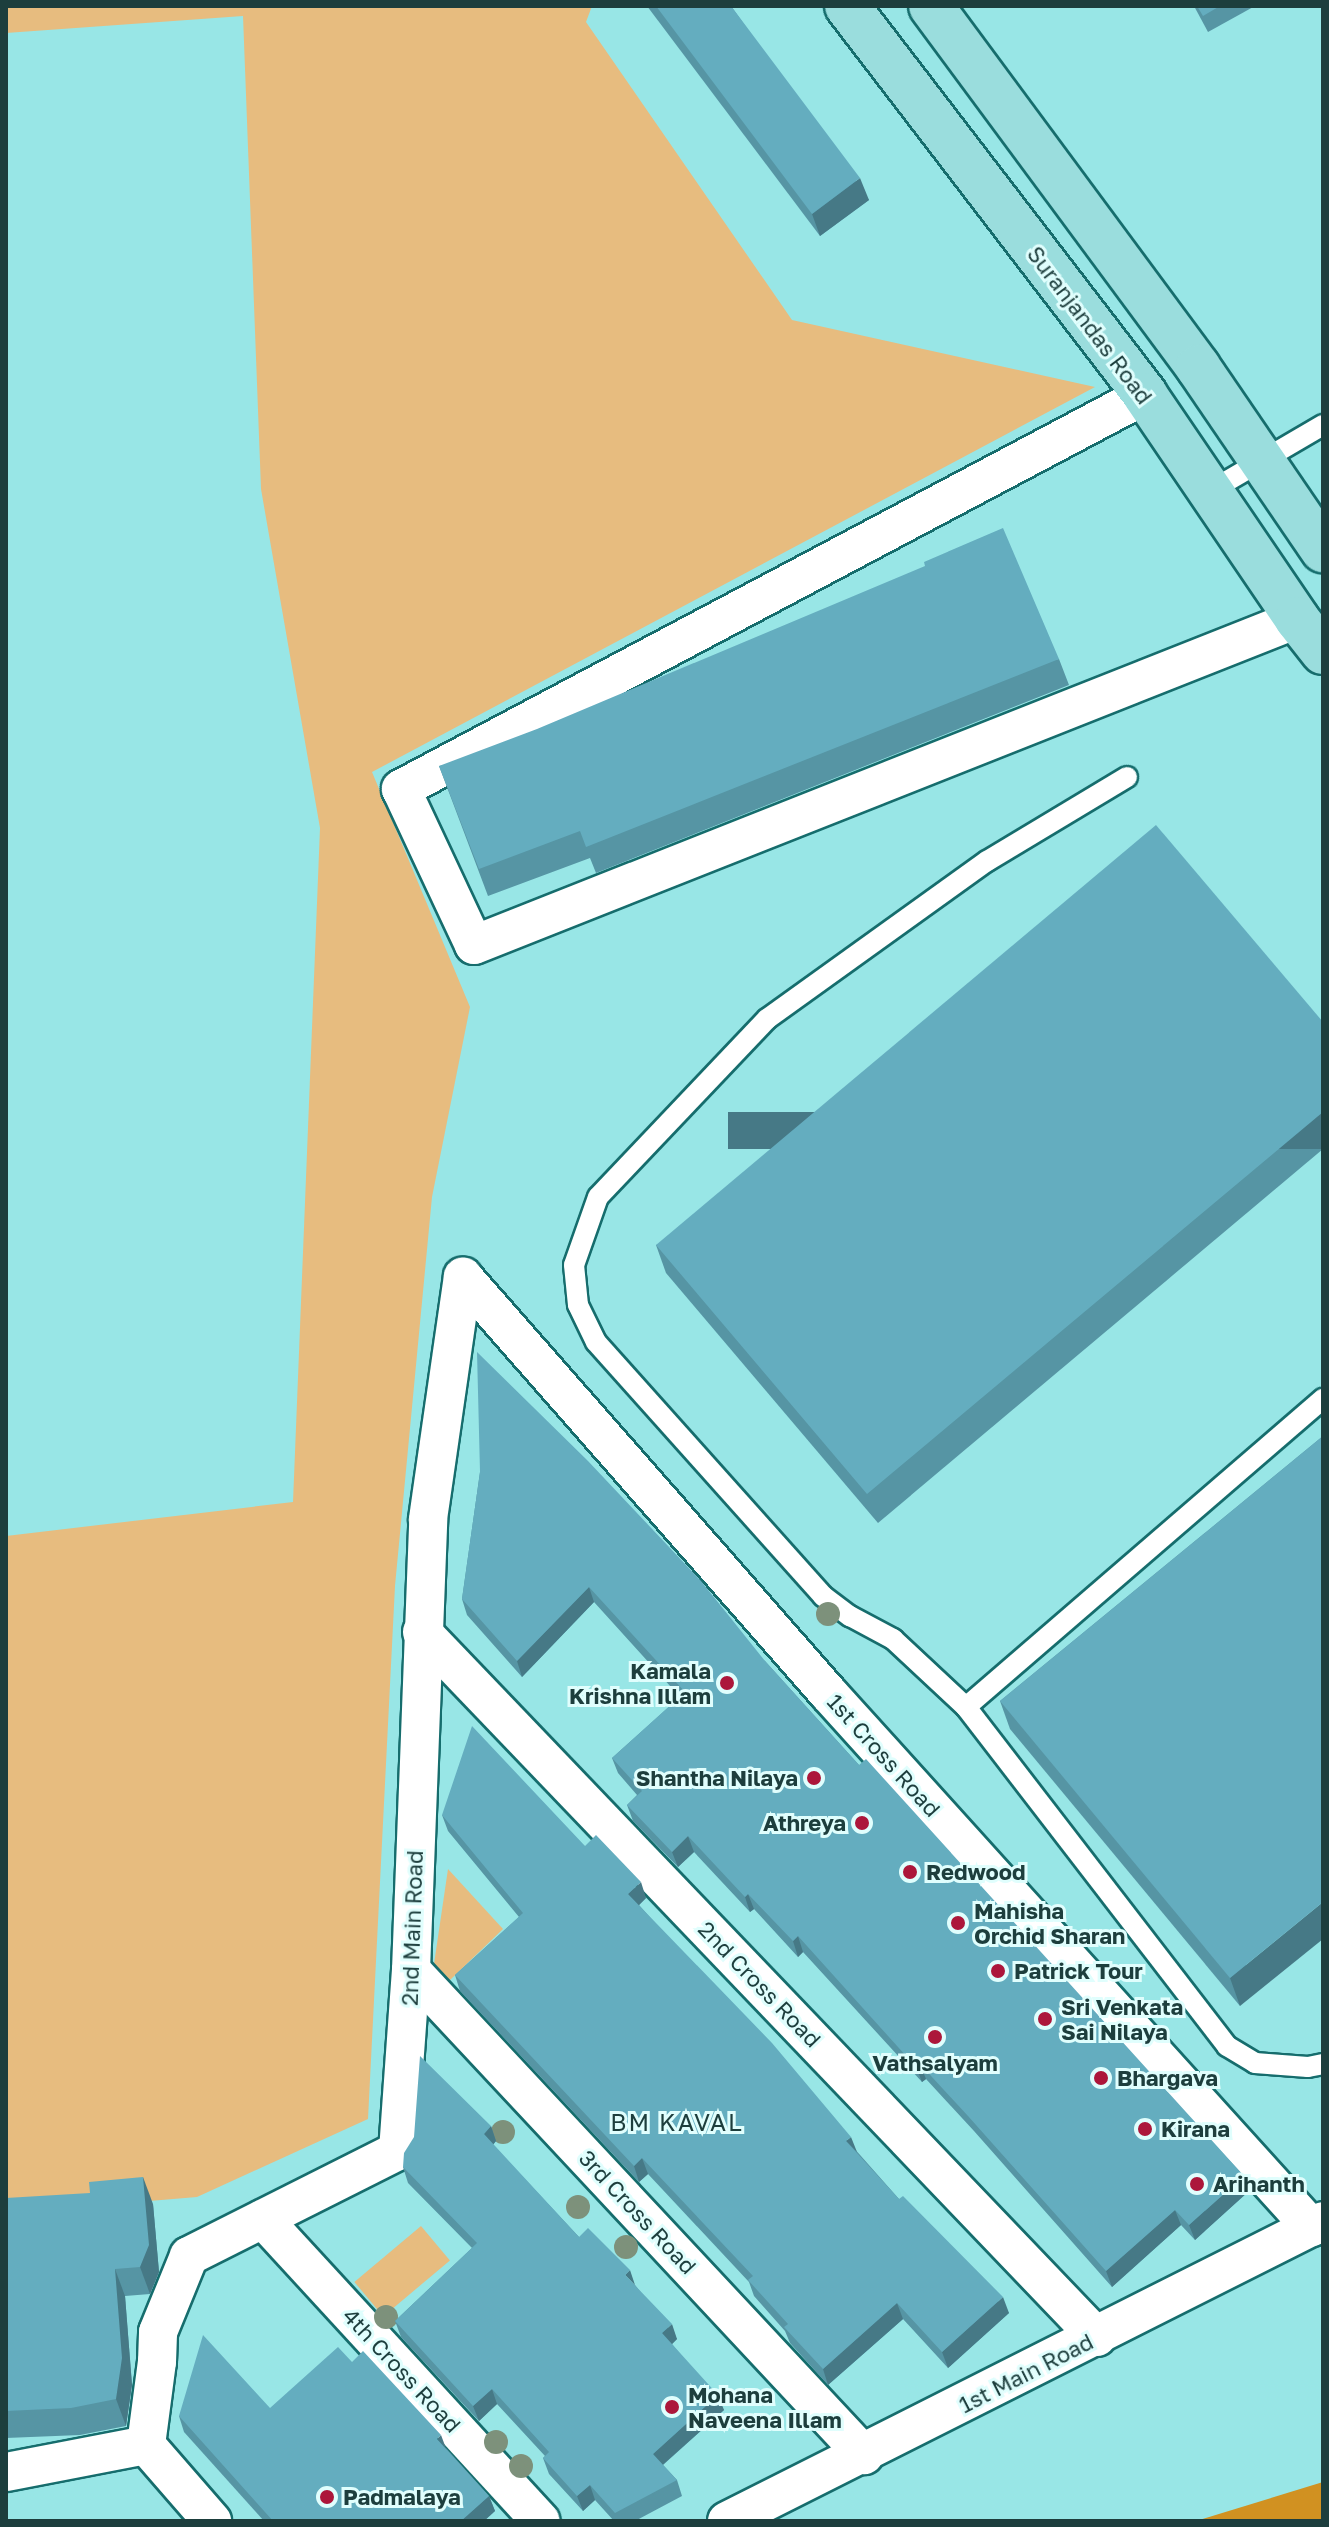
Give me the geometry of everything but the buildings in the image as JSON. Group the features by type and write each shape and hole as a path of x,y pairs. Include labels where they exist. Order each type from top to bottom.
{"main road":[{"name":"Suranjandas Road","path":"847,6 1145,395 1310,636"},
{"path":"931,6 1198,367 1323,550"}],"street":[{"path":"1145,395 401,789 474,945 1310,636"},
{"name":"2nd Main Road","path":"146,2445 158,2332 189,2256 398,2151 411,1970 428,1519 463,1277"},
{"name":"1st Cross Road","path":"463,1277 829,1694 1317,2224"},
{"name":"2nd Cross Road","path":"422,1632 1097,2337"},
{"name":"3rd Cross Road","path":"411,1970 864,2455"},
{"name":"4th Cross Road","path":"263,2219 541,2521"},
{"name":"1st Main Road","path":"727,2521 864,2455 1317,2224"},
{"path":"6,2472 146,2445 212,2521"}],"lane":[{"path":"1210,491 1323,425"},
{"path":"1127,777 987,861 767,1019 598,1197 574,1265 578,1305 596,1342 823,1596 850,1616 893,1639 966,1707 1227,2046 1255,2063 1308,2067 1323,2064"},
{"path":"966,1707 1323,1399"}],"shaded area":[{"path":"6,6 592,6 586,22 792,320 1095,387 372,772 470,1007 432,1197 395,1586 368,2119 197,2197 6,2213 6,1536 293,1502 320,828 261,489 243,16 6,33"},
{"path":"448,1869 503,1929 450,1980 434,1964"},
{"path":"421,2226 450,2260 383,2316 354,2282"},
{"path":"1323,2482 1323,2521 1196,2521"}],"place":[{"name":"Kamala Krishna Illam","path":"727,1683"},
{"name":"Shantha Nilaya","path":"814,1778"},
{"name":"Athreya","path":"862,1823"},
{"name":"Redwood","path":"910,1872"},
{"name":"Mahisha Orchid Sharan","path":"958,1923"},
{"name":"Patrick Tour","path":"998,1971"},
{"name":"Sri Venkata Sai Nilaya","path":"1045,2019"},
{"name":"Vathsalyam","path":"935,2037"},
{"name":"Bhargava","path":"1101,2078"},
{"name":"Kirana","path":"1145,2129"},
{"name":"Arihanth","path":"1197,2184"},
{"name":"Mohana Naveena Illam","path":"672,2407"},
{"name":"Padmalaya","path":"327,2497"}],"district":[{"name":"BM KAVAL","path":"677,2122"}]}
